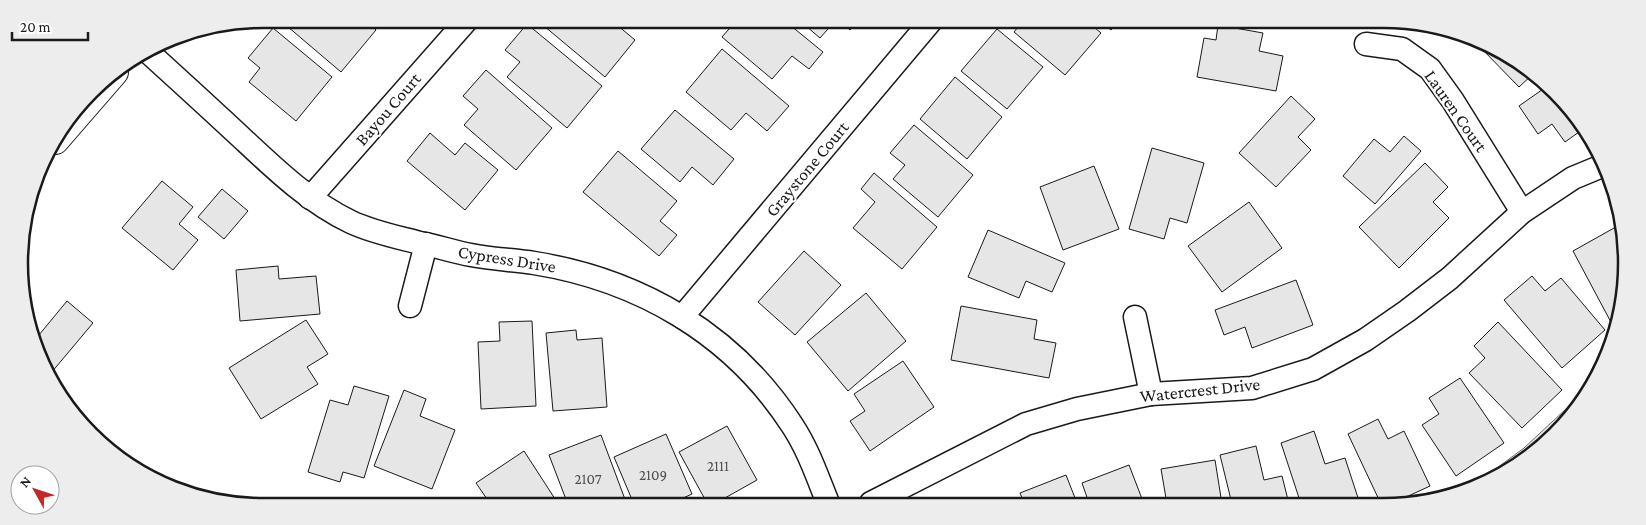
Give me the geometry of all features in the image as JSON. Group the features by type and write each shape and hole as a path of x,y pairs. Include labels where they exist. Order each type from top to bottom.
{"street":[{"name":"Bayou Court","path":"310,198 460,28"},
{"name":"Graystone Court","path":"682,317 927,28"},
{"name":"Lauren Court","path":"1366,44 1402,49 1430,69 1457,108 1522,212"},
{"name":"Cypress Drive","path":"152,56 261,156 310,198 352,223 389,236 471,255 534,263 579,272 646,296 708,334 739,361 768,391 793,426 809,455 826,498"},
{"name":"Watercrest Drive","path":"881,498 1026,424 1077,409 1151,394 1252,388 1313,370 1365,340 1414,306 1450,278 1522,212 1573,178 1598,168"},
{"path":"410,306 426,244"},
{"path":"1135,317 1151,394"}],"green space":[{"path":"1572,404 1550,429 1527,449 1496,468 1524,448"}],"building":[{"path":"273,28 332,77 296,121 249,82 260,68 248,58"},
{"path":"289,28 374,28 376,30 341,72"},
{"path":"524,28 532,28 602,86 567,128 507,77 520,62 505,50"},
{"path":"546,28 621,28 635,40 605,77"},
{"path":"730,28 794,28 823,52 809,69 792,56 772,79 722,37"},
{"path":"808,28 829,28 820,38"},
{"path":"1017,28 1095,28 1101,33 1065,75 1014,32"},
{"path":"1218,28 1235,28 1263,33 1259,51 1283,56 1276,91 1197,77 1204,38 1216,40"},
{"path":"997,29 1043,67 1007,109 961,71"},
{"path":"722,49 789,106 767,131 746,113 731,130 686,92"},
{"path":"1483,50 1501,59 1529,78 1519,87"},
{"path":"486,70 552,128 516,170 464,125 478,109 463,96"},
{"path":"955,77 1002,117 967,159 920,119"},
{"path":"1542,90 1570,119 1579,132 1565,142 1552,124 1538,134 1519,106"},
{"path":"1291,96 1315,119 1298,137 1311,150 1276,187 1239,153"},
{"path":"675,110 734,159 713,185 692,167 680,182 641,149"},
{"path":"914,125 973,175 938,217 893,179 905,165 890,153"},
{"path":"430,133 455,155 465,143 498,170 465,210 407,161"},
{"path":"1404,136 1421,151 1375,204 1343,176 1374,139 1390,152"},
{"path":"1152,148 1204,163 1187,223 1170,218 1164,239 1129,229"},
{"path":"618,151 677,201 660,221 677,235 659,256 583,192"},
{"path":"1425,163 1448,187 1433,202 1449,218 1399,268 1359,227"},
{"path":"1094,166 1119,229 1063,250 1040,187"},
{"path":"874,173 937,227 902,269 853,228 875,202 861,189"},
{"path":"162,181 193,207 179,224 198,240 173,270 122,228"},
{"path":"222,189 248,211 224,239 198,217"},
{"path":"1249,202 1282,248 1222,292 1188,246"},
{"path":"1615,227 1618,247 1618,278 1610,321 1573,251"},
{"path":"988,230 1065,263 1052,292 1026,281 1019,298 968,277"},
{"path":"804,251 841,285 795,335 758,302"},
{"path":"278,266 279,279 316,276 320,314 240,321 236,270"},
{"path":"1532,276 1545,291 1561,278 1605,330 1562,368 1504,300"},
{"path":"1296,280 1313,325 1252,348 1245,327 1224,335 1215,310"},
{"path":"866,293 906,341 848,391 807,342"},
{"path":"67,301 93,323 54,370 39,335"},
{"path":"961,306 1037,320 1034,339 1056,343 1049,378 951,360"},
{"path":"306,320 328,354 307,367 318,384 261,419 229,368"},
{"path":"532,321 536,406 481,409 478,342 500,341 499,322"},
{"path":"1498,322 1562,390 1522,428 1469,373 1485,358 1474,346"},
{"path":"576,330 577,340 602,338 607,407 553,411 546,333"},
{"path":"903,361 934,407 870,451 850,421 865,411 854,394"},
{"path":"1460,378 1504,443 1456,476 1422,425 1439,414 1429,398"},
{"path":"354,386 389,396 364,478 343,472 340,482 308,472 330,400 348,405"},
{"path":"404,390 426,399 420,416 455,430 432,489 374,466"},
{"path":"1378,419 1388,439 1404,431 1430,486 1409,496 1378,498 1348,434"},
{"path":"727,426 757,480 725,498 704,498 679,452"},
{"path":"1314,431 1325,464 1345,458 1358,498 1299,498 1281,443"},
{"path":"666,434 692,494 683,498 631,498 614,457"},
{"path":"601,435 625,498 565,498 549,455"},
{"path":"1256,446 1264,480 1282,476 1288,498 1231,498 1220,455"},
{"path":"524,451 554,498 486,498 476,483"},
{"path":"1215,460 1221,498 1166,498 1161,469"},
{"path":"1129,465 1142,498 1087,498 1082,483"},
{"path":"1066,475 1075,498 1022,498 1020,493"}]}
